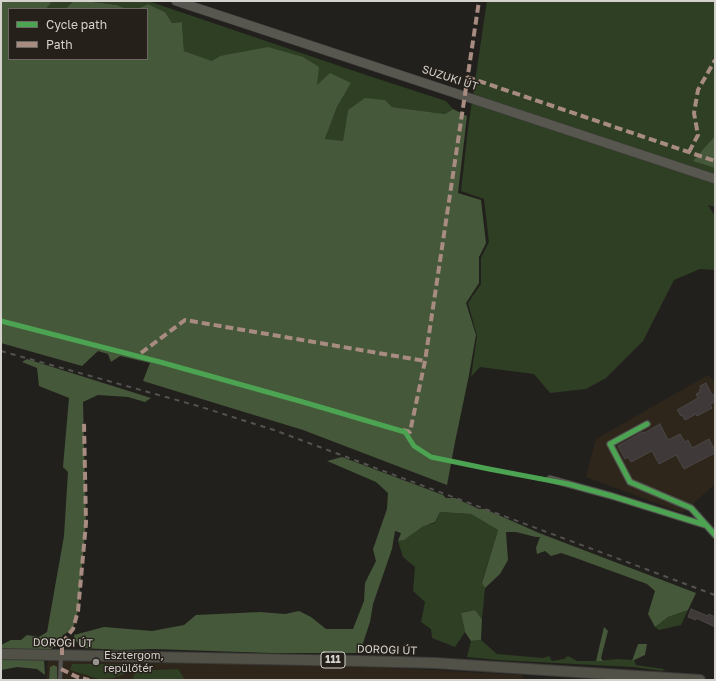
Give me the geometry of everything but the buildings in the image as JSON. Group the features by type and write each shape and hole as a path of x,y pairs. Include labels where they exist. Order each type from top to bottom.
{"main road":[{"name":"SUZUKI ÚT","path":"176,1 715,179"},
{"name":"DOROGI ÚT","path":"1,654 351,660 435,663 700,680"}],"street":[{"path":"647,424 610,444 630,482 691,508 705,526"},
{"path":"550,479 612,496 705,526 714,531"}],"lane":[{"path":"60,680 62,655"}],"shaded area":[{"path":"708,375 715,382 715,484 683,513 586,477 596,439"},
{"path":"48,660 354,666 522,675 523,680 46,680"}],"green space":[{"path":"1,1 50,1 51,3 47,8 8,8 8,60 148,60 148,8 139,8 148,4 165,12 172,23 182,22 184,51 212,61 220,56 268,47 303,57 319,67 317,85 330,73 351,83 337,107 325,139 343,141 348,110 365,98 385,100 392,107 445,114 453,109 467,116 458,193 481,200 486,243 479,257 479,283 466,303 476,335 447,485 303,430 143,381 150,363 120,356 111,362 108,354 98,351 82,366 1,343"},
{"path":"50,1 74,1 66,8 47,8 51,3"},
{"path":"74,1 85,1 117,5 124,8 66,8"},
{"path":"85,1 148,1 446,101 453,109 445,114 392,107 385,100 348,110 343,142 325,139 337,107 351,83 316,85 220,56 213,62 184,51 182,22 172,23 165,12 148,4 139,8 124,8 117,5"},
{"path":"487,1 715,1 715,207 708,205 715,216 715,270 700,269 674,280 643,341 606,378 586,389 550,393 534,374 480,367 471,377 477,336 468,303 481,284 481,258 489,242 484,199 461,191 468,128"},
{"path":"715,136 715,168 693,161"},
{"path":"27,359 151,398 145,402 128,397 98,395 83,402 86,523 78,611 73,629 63,635 57,644 51,649 1,649 1,645 11,640 21,640 27,635 39,637 47,632 64,536 68,472 63,467 69,398 39,386 37,368 22,362"},
{"path":"342,457 443,495 446,498 455,498 479,509 485,509 539,533 696,593 688,610 668,617 655,627 648,614 655,591 647,584 561,553 551,556 545,551 537,554 536,548 540,537 516,532 506,532 508,560 500,574 485,588 482,583 498,530 471,514 440,512 435,522 422,527 404,540 398,541 401,533 395,531 392,549 373,604 370,622 358,653 271,653 154,649 120,650 83,648 74,639 74,635 104,627 152,631 184,625 196,615 260,612 285,614 299,611 311,617 326,629 353,629 364,601 365,583 376,561 373,549 387,509 388,493 376,482 327,461"},
{"path":"440,512 471,514 498,530 482,582 485,588 482,619 475,610 461,613 465,632 455,647 432,638 431,629 421,622 425,602 413,591 415,567 403,557 398,541 404,540 421,527 435,523"},
{"path":"475,610 482,619 481,640 471,641 465,632 461,613"},
{"path":"688,610 681,625 659,630 655,627 668,617"},
{"path":"604,627 608,631 601,658 603,661 596,661"},
{"path":"481,640 497,654 543,658 549,656 552,661 564,659 568,656 577,661 617,659 634,660 636,665 664,669 663,671 633,667 467,657 471,641"},
{"path":"638,644 647,644 645,655 632,661"},
{"path":"1,659 44,660 45,675 37,669 17,667 1,670"},
{"path":"72,664 124,664 133,666 124,674 114,678 99,679 70,670"},
{"path":"54,665 57,667 57,680 49,680 50,667"},
{"path":"178,669 185,680 134,680 133,677 137,671"}],"railway":[{"path":"1,351 198,406 274,430 715,595"}],"marked path":[{"path":"403,430 410,432 425,361 479,1"},
{"path":"689,152 698,135 694,113 698,90 715,60"},
{"path":"467,77 715,161"},
{"path":"141,353 185,320 425,361"},
{"path":"62,655 62,643 73,629 78,611 86,523 84,423"},
{"path":"61,669 77,677 89,680"}],"cycle path":[{"path":"1,321 160,362 405,432 414,446 431,457 568,484 705,525"},
{"path":"647,424 610,444 630,482 691,508 715,535"}],"place":[{"name":"Esztergom, repülőtér","path":"96,662"}]}
